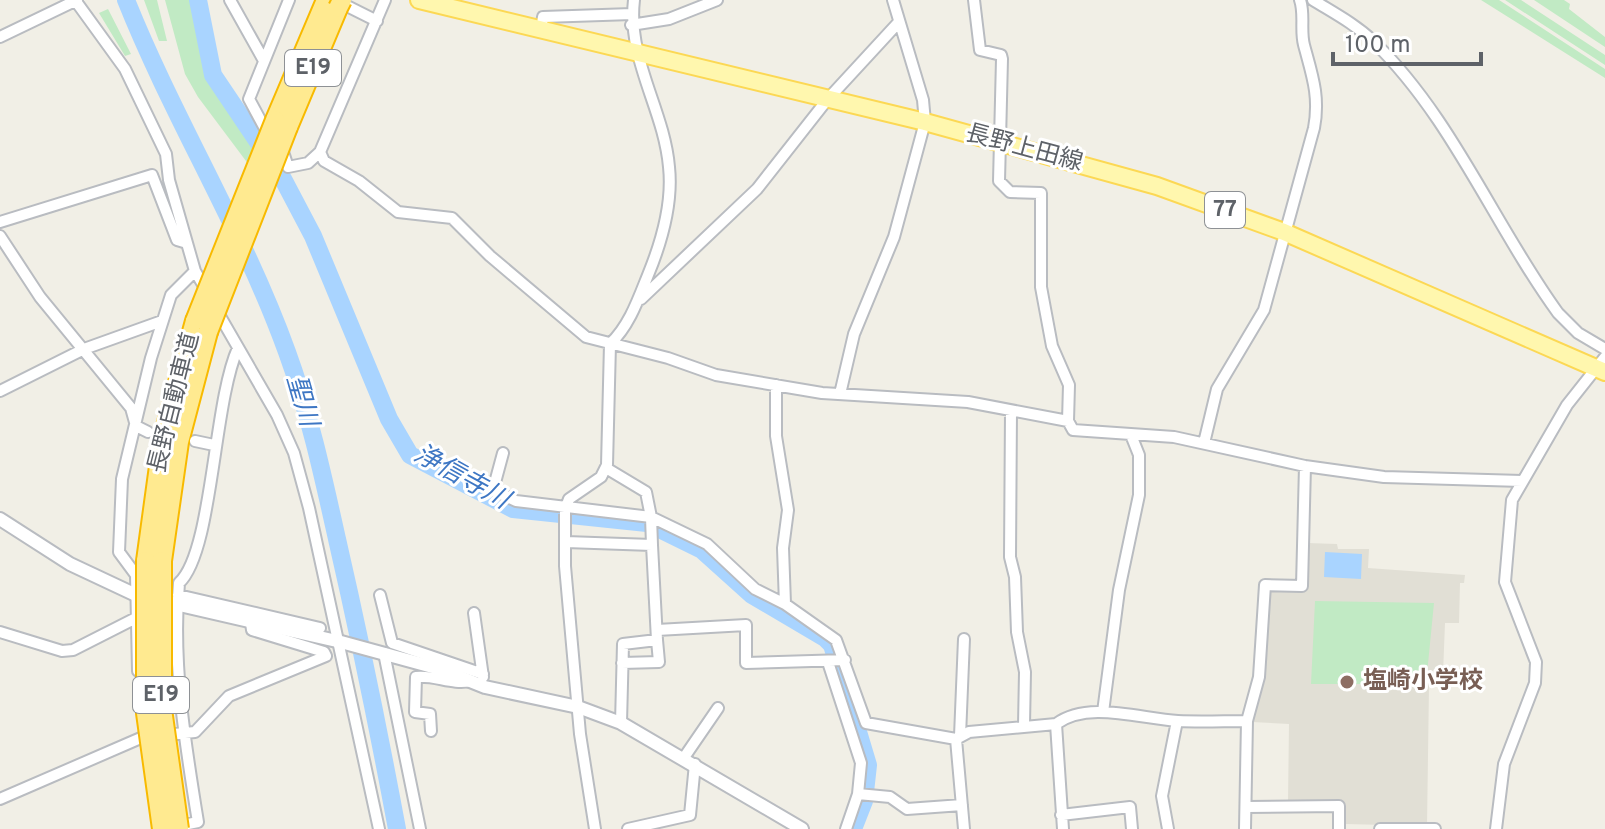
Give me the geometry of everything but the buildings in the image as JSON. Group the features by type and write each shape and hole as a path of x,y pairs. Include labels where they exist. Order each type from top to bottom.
{"highway":[{"name":"長野自動車道","path":"161,829 146,713 163,437 202,326 281,124 333,2"},
{"name":"長野自動車道","path":"154,561 162,709 179,829"}],"main road":[{"name":"長野上田線","path":"419,0 925,122 1145,182 1284,232 1602,366"}],"street":[{"path":"0,37 76,0 125,69 166,154 169,180 195,271 277,415 294,453 379,829"},
{"path":"230,0 263,59"},
{"path":"289,0 249,99 250,106 270,137 283,150 288,167 308,163 320,152 385,0"},
{"path":"595,829 578,707 565,508 576,492 601,477 606,468 610,344 621,333 637,303 658,251 668,211 669,168 635,51 634,0"},
{"path":"541,30 543,17 669,19 717,0"},
{"path":"840,394 854,334 894,237 925,122 923,100 893,0"},
{"path":"974,0 980,50 1001,55 1002,59 998,176 1004,190 1041,193 1041,287 1052,346 1069,385 1068,421 1073,430 1174,437 1305,466 1384,477 1522,481"},
{"path":"1204,443 1217,389 1264,310 1284,232 1303,177 1318,106 1313,66 1304,45 1300,0"},
{"path":"1313,0 1355,26 1396,66 1447,137 1558,313 1578,333 1605,349"},
{"path":"333,2 377,21"},
{"path":"637,303 757,189 827,100 898,23"},
{"path":"320,152 324,161 359,181 398,212 452,218 490,256 586,337 668,358 716,375 840,394 934,399 1068,421"},
{"path":"0,222 26,211 68,203 152,175 177,240 187,243"},
{"path":"0,236 40,297 131,408 136,426 148,432"},
{"path":"195,271 171,295 162,321 122,479 119,526 119,552 136,575 143,737 161,829 198,822 183,734 179,583 190,573 200,537 214,445 231,363 238,348"},
{"path":"0,391 84,349 162,321"},
{"path":"1496,829 1504,764 1535,683 1536,662 1505,582 1512,500 1537,462 1567,405 1602,366"},
{"path":"776,385 776,436 788,510 783,548 785,604"},
{"path":"1011,411 1010,557 1015,577 1017,632 1025,672 1024,725"},
{"path":"1103,712 1119,590 1139,495 1139,455 1131,435"},
{"path":"195,441 214,445"},
{"path":"503,453 493,490 516,501 651,517 707,544 755,589 785,604 836,640 844,660 858,725 863,795 846,829"},
{"path":"1245,829 1247,721 1259,677 1265,585 1302,586 1305,466"},
{"path":"606,468 646,492 651,517 659,662 622,663"},
{"path":"0,519 70,564 136,595 178,600 253,618 381,652 471,681"},
{"path":"566,542 652,545"},
{"path":"380,595 392,643 484,681 578,707 621,723 802,829"},
{"path":"474,613 484,681"},
{"path":"0,632 62,651 73,650 136,618"},
{"path":"253,618 320,628"},
{"path":"0,799 143,737 195,732 229,696 326,656 324,652 252,630 253,618"},
{"path":"621,723 623,644 657,635 746,625 746,663 844,660"},
{"path":"964,639 958,738 964,829"},
{"path":"381,652 420,829"},
{"path":"829,662 858,725"},
{"path":"431,731 430,714 415,712 416,677 435,676 455,685 484,681"},
{"path":"628,829 690,815 689,762 718,708"},
{"path":"858,725 958,738 1024,725 1056,724 1064,717 1103,712 1177,721 1247,721"},
{"path":"1168,829 1162,796 1177,721"},
{"path":"1056,724 1063,829"},
{"path":"863,795 890,797 907,809 962,805"},
{"path":"1247,807 1339,806 1339,829"},
{"path":"1061,815 1130,807 1132,829"},
{"path":"1380,829 1435,829"}],"shaded area":[{"name":"塩崎小学校","path":"1307,543 1337,544 1338,549 1369,549 1368,568 1465,575 1464,583 1460,583 1459,623 1445,623 1443,674 1429,686 1427,826 1345,824 1343,801 1288,802 1289,724 1252,722 1268,589 1305,589"}],"green space":[{"path":"144,0 157,0 167,41 159,41"},
{"path":"165,0 193,0 211,84 257,148 249,165 198,97 185,74"},
{"path":"1481,0 1499,0 1605,69 1605,78"},
{"path":"1505,0 1521,0 1605,55 1605,65"},
{"path":"1534,0 1564,0 1570,4 1569,9 1605,37 1605,47"},
{"path":"108,9 131,54 125,56 99,13"},
{"path":"1315,601 1434,603 1426,684 1311,684"}],"water":[{"path":"1325,552 1362,554 1361,579 1324,577"}],"waterway":[{"name":"聖川","path":"126,0 250,262 295,375 315,444 345,575 397,829"},
{"name":"浄信寺川","path":"198,0 213,75 283,179 313,236 389,419 410,455 513,509 647,523 702,550 752,595 825,638 832,645 868,765 864,801 853,829"}],"place":[{"name":"塩崎小学校","path":"1347,682"}]}
